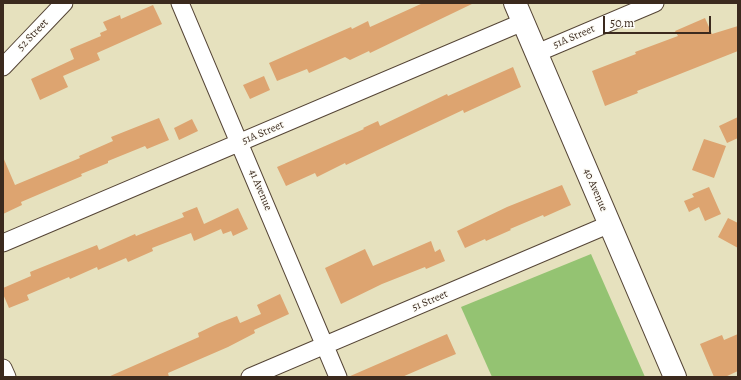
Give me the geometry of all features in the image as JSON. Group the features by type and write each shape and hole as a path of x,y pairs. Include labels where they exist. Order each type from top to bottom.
{"street":[{"name":"52 Street","path":"3,67 64,3"},
{"name":"41 Avenue","path":"180,3 338,377"},
{"name":"51A Street","path":"537,53 655,3"},
{"name":"51A Street","path":"3,243 240,142 519,13"},
{"name":"40 Avenue","path":"519,13 675,377"},
{"name":"51 Street","path":"250,377 610,224"},
{"path":"3,368 7,377"}],"green space":[{"path":"591,254 645,377 492,377 461,307"}],"building":[{"path":"423,3 474,3 370,53 369,51 350,60 345,57 309,73 307,69 277,81 269,63 351,27 352,29 368,21 370,27"},
{"path":"153,5 162,24 97,53 100,60 63,76 68,87 40,100 31,79 74,59 70,49 101,36 100,33 107,30 103,22 120,15 121,19"},
{"path":"705,18 712,34 738,26 738,51 637,91 638,93 605,106 592,71 636,54 635,52 678,36 675,31"},
{"path":"513,67 521,87 464,113 463,110 346,165 345,163 317,177 315,173 286,186 277,167 364,129 363,128 378,121 380,126 447,94 448,96"},
{"path":"264,76 270,90 250,99 243,85"},
{"path":"738,117 738,138 727,143 719,126"},
{"path":"159,118 169,140 147,149 145,146 108,161 108,163 81,174 82,176 21,202 22,205 3,214 3,157 15,185 80,158 79,156 113,141 111,137"},
{"path":"192,119 198,131 179,140 174,128"},
{"path":"704,139 726,146 714,178 692,170"},
{"path":"562,185 571,205 544,217 543,215 486,241 485,239 465,248 457,231 507,207"},
{"path":"709,187 721,214 705,221 699,207 689,212 684,201 694,197 692,194"},
{"path":"197,207 204,224 238,208 248,229 233,236 231,231 223,234 221,229 194,241 191,233 152,248 153,251 128,262 126,258 98,270 97,267 70,279 69,277 27,295 29,300 9,308 3,294 3,288 31,276 30,272 97,245 99,250 135,234 136,236 184,217 182,213"},
{"path":"728,218 738,223 738,248 718,237"},
{"path":"431,241 435,252 440,249 445,261 426,269 425,267 382,284 341,304 325,268 365,249 373,266"},
{"path":"280,294 289,314 254,330 255,333 228,347 168,373 169,377 108,377 199,337 198,333 217,324 237,316 240,323 261,314 257,305"},
{"path":"447,334 456,354 402,377 348,377"},
{"path":"738,334 738,371 725,377 714,377 700,344 722,335 724,340"}]}
